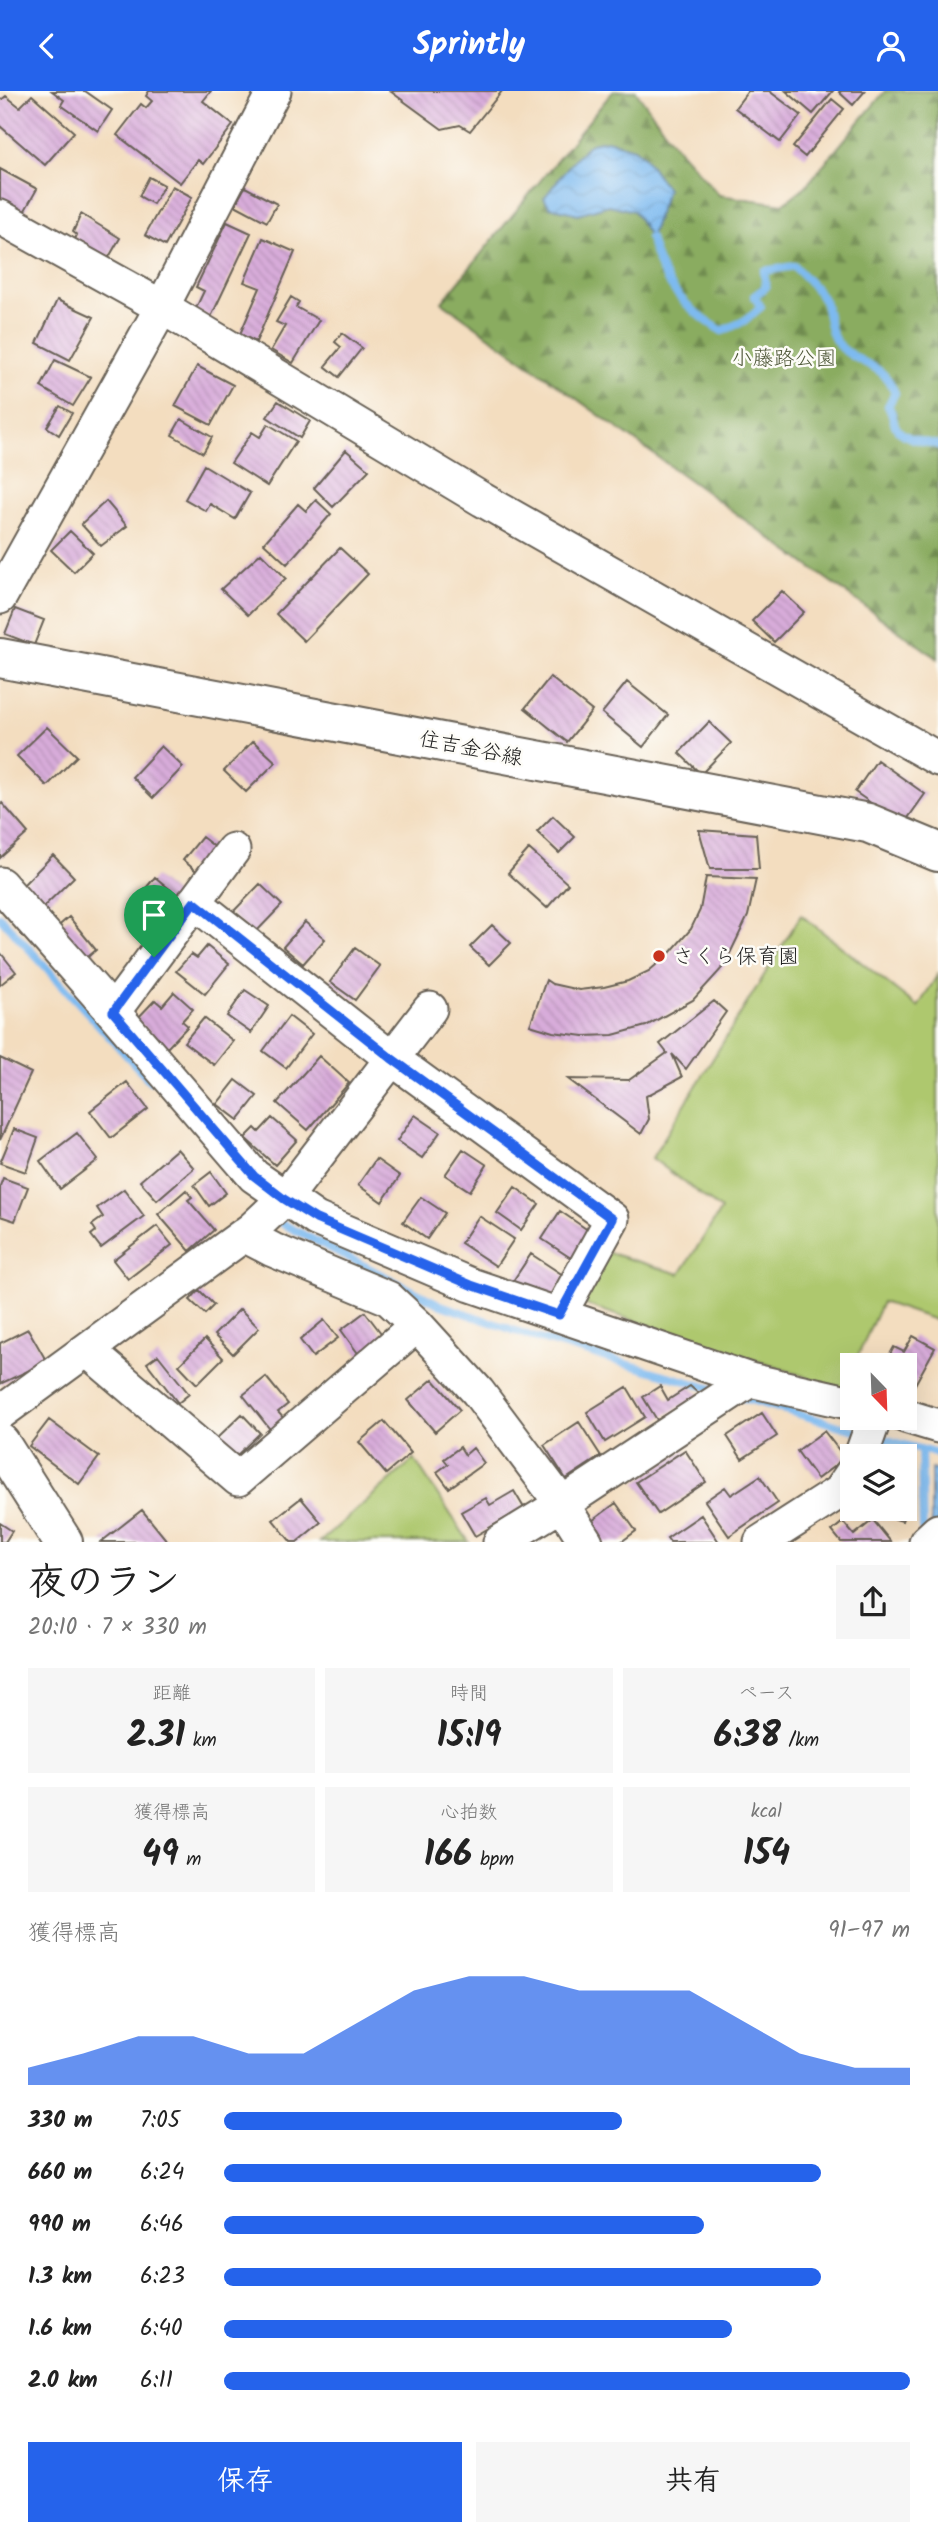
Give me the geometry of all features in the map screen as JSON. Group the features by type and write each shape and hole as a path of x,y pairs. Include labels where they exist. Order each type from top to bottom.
{"main road":[{"name":"住吉金谷線","path":"0,658 868,823 938,852"},
{"path":"0,1443 63,1542"}],"street":[{"path":"0,597 162,307 274,91"},
{"path":"0,217 162,307 483,500 938,759"},
{"path":"113,1012 233,849"},
{"path":"0,884 254,1176 280,1202 471,1285 748,1381 840,1400"},
{"path":"194,902 391,1058 612,1219 559,1315"},
{"path":"0,1413 248,1232 280,1202 430,1009"},
{"path":"248,1232 273,1250 388,1298 417,1325 478,1392 562,1504 586,1542"},
{"path":"87,1350 237,1479 417,1325"},
{"path":"500,1542 748,1381"},
{"path":"917,1420 938,1426"},
{"path":"761,1542 840,1490"},
{"path":"926,1542 938,1531"}],"green space":[{"name":"小藤路公園","path":"613,91 636,91 675,145 719,195 783,204 806,186 885,91 938,91 938,659 442,302"},
{"path":"801,915 918,1007 938,974 938,1321 882,1302 859,1353 840,1353 840,1388 583,1304 606,1252 680,1274 721,1210 652,1158"},
{"path":"414,1459 469,1542 320,1542"}],"water":[{"path":"607,140 634,148 644,156 667,189 650,238 634,211 609,205 578,214 550,207 544,198 576,157 591,143"},
{"path":"931,1469 938,1471 938,1533 931,1521"}],"building":[{"path":"52,91 85,91 112,110 98,131 61,105 64,100"},
{"path":"149,91 211,91 203,101 233,125 203,164 198,160 180,183 117,135 141,104 146,108 152,101 146,96"},
{"path":"390,91 502,91 470,131 460,125 442,129"},
{"path":"748,91 769,91 801,115 780,142 735,108"},
{"path":"786,91 833,91 813,114"},
{"path":"840,91 865,91 853,105"},
{"path":"32,95 74,132 45,165 0,126 0,101 6,96 20,107"},
{"path":"832,99 844,109 805,157 793,147"},
{"path":"0,169 37,189 19,221 0,210"},
{"path":"149,177 164,185 153,204 139,196"},
{"path":"172,186 192,197 165,246 145,235"},
{"path":"245,187 277,204 267,222 235,205"},
{"path":"81,214 120,238 105,264 71,247 77,235 73,232"},
{"path":"227,222 251,233 211,317 195,310 204,291 196,287"},
{"path":"263,238 295,252 256,342 240,334 260,288 244,282"},
{"path":"291,297 299,302 296,307 319,320 293,363 271,350 285,326 276,322"},
{"path":"57,300 94,317 70,360 37,343"},
{"path":"342,333 362,348 339,377 325,366 341,347 335,342"},
{"path":"55,360 91,377 73,406 41,387"},
{"path":"197,366 233,385 211,425 175,406"},
{"path":"278,401 310,421 300,438 267,417"},
{"path":"60,406 72,413 59,435 47,427"},
{"path":"181,419 212,437 203,453 172,435"},
{"path":"268,424 296,441 267,486 231,463 252,432 260,437"},
{"path":"346,450 369,470 333,507 314,488"},
{"path":"204,465 250,493 235,519 210,504 206,511 185,499"},
{"path":"316,500 331,514 287,564 264,543 298,504 306,511"},
{"path":"106,501 127,526 101,546 81,524"},
{"path":"70,531 93,553 74,572 51,550"},
{"path":"340,548 368,574 304,641 276,614"},
{"path":"261,553 286,578 248,615 221,589"},
{"path":"782,591 804,612 774,642 752,621"},
{"path":"15,609 44,620 34,645 5,634"},
{"path":"550,677 592,711 567,742 525,708"},
{"path":"627,682 668,715 643,747 602,713"},
{"path":"709,722 731,743 701,774 679,753"},
{"path":"47,727 77,756 47,786 17,756"},
{"path":"253,741 276,762 246,792 224,771"},
{"path":"161,746 183,767 153,798 132,777"},
{"path":"877,760 925,794 903,825 855,792"},
{"path":"2,803 28,833 0,858 0,805"},
{"path":"553,816 575,837 559,853 537,832"},
{"path":"699,830 756,834 759,869 710,869"},
{"path":"202,837 220,851 201,875 183,860"},
{"path":"529,849 568,884 547,908 508,873"},
{"path":"53,855 74,877 34,916 13,895"},
{"path":"155,877 178,896 162,918 137,899"},
{"path":"706,877 756,879 748,916 724,966 693,1000 646,1026 613,1035 584,1036 553,1032 530,1025 546,980 579,990 628,981 649,971 670,953 691,929 700,910"},
{"path":"260,884 282,905 253,935 231,914"},
{"path":"69,917 96,950 82,962 55,929"},
{"path":"305,922 325,939 303,964 283,947"},
{"path":"492,925 511,943 489,965 470,947"},
{"path":"207,946 229,964 205,994 176,971 191,954 197,958"},
{"path":"355,948 380,966 355,1000 330,982"},
{"path":"0,952 16,972 0,985"},
{"path":"245,990 269,1006 251,1033 227,1016"},
{"path":"174,992 193,1009 182,1021 188,1026 167,1048 136,1020 155,1000 162,1006"},
{"path":"714,1001 726,1012 686,1069 672,1054 682,1077 646,1096 649,1119 641,1134 568,1079 629,1080 667,1053 660,1044"},
{"path":"289,1016 312,1034 286,1068 263,1051"},
{"path":"204,1018 233,1041 214,1065 184,1042"},
{"path":"319,1056 349,1083 308,1130 277,1103"},
{"path":"0,1058 31,1073 0,1140"},
{"path":"236,1080 257,1096 238,1120 217,1104"},
{"path":"127,1082 148,1109 111,1138 90,1111"},
{"path":"415,1115 440,1132 422,1158 397,1141"},
{"path":"272,1118 297,1140 275,1165 245,1138 255,1128 259,1132"},
{"path":"14,1129 38,1138 26,1172 0,1163"},
{"path":"77,1133 98,1160 60,1189 40,1161"},
{"path":"177,1149 194,1168 157,1200 140,1181"},
{"path":"463,1149 487,1165 470,1191 445,1175"},
{"path":"376,1159 400,1176 382,1202 358,1185"},
{"path":"211,1172 226,1193 209,1206 194,1185"},
{"path":"3,1178 28,1187 15,1221 0,1216 0,1186"},
{"path":"515,1187 539,1204 521,1230 497,1213"},
{"path":"124,1189 144,1216 101,1248 91,1235 96,1231 92,1225 103,1217 97,1208"},
{"path":"186,1190 192,1197 188,1200 214,1230 190,1251 158,1214"},
{"path":"421,1197 445,1213 427,1239 403,1222"},
{"path":"560,1211 595,1235 577,1262 542,1239"},
{"path":"479,1216 514,1239 496,1266 461,1243"},
{"path":"157,1226 172,1245 128,1279 113,1260"},
{"path":"531,1254 566,1277 548,1304 513,1281"},
{"path":"199,1290 214,1305 205,1314 190,1300"},
{"path":"240,1309 259,1328 233,1354 214,1335"},
{"path":"365,1312 384,1337 360,1356 341,1330"},
{"path":"324,1320 338,1338 313,1357 300,1340"},
{"path":"28,1329 47,1362 0,1384 0,1343"},
{"path":"913,1336 935,1348 917,1381 917,1353 891,1353 894,1347 904,1352"},
{"path":"205,1339 223,1358 197,1384 179,1365"},
{"path":"158,1355 189,1394 178,1403 147,1363"},
{"path":"266,1377 288,1404 278,1412 287,1422 273,1433 243,1395"},
{"path":"433,1379 460,1410 435,1432 408,1400"},
{"path":"660,1386 668,1400 690,1386 700,1395 657,1420 643,1397"},
{"path":"627,1387 645,1417 605,1442 587,1412"},
{"path":"762,1413 777,1436 742,1459 727,1436"},
{"path":"242,1414 260,1433 234,1458 215,1440"},
{"path":"49,1420 99,1457 79,1484 29,1446"},
{"path":"384,1421 411,1453 386,1474 359,1442"},
{"path":"579,1422 601,1456 566,1479 544,1445"},
{"path":"824,1431 840,1452 840,1462 817,1479 797,1451"},
{"path":"460,1447 465,1455 473,1448 484,1463 449,1488 437,1472 448,1464 444,1459"},
{"path":"685,1450 706,1482 658,1514 636,1482"},
{"path":"760,1476 778,1503 729,1536 705,1501 725,1487 731,1495"},
{"path":"514,1491 524,1508 475,1536 461,1512 486,1498 490,1505"},
{"path":"301,1498 321,1522 297,1542 291,1542 273,1520"},
{"path":"616,1503 636,1531 621,1542 602,1542 588,1524"},
{"path":"142,1510 168,1542 101,1542"},
{"path":"701,1515 719,1542 670,1542 667,1538"},
{"path":"874,1521 891,1542 841,1542 832,1531 843,1522 854,1535"},
{"path":"0,1523 12,1531 5,1542 0,1542"}],"waterway":[{"path":"650,238 660,267 676,292 696,313 722,331 744,321 761,307 754,296 766,287 764,271 794,266 823,299 831,331 839,345 854,357 877,369 890,382 895,393 888,406 899,431 915,439 938,445"},
{"path":"0,917 150,1081"},
{"path":"275,1216 281,1223 441,1305 533,1337 717,1390"},
{"path":"743,1398 861,1432"},
{"path":"877,1437 938,1454"},
{"path":"921,1449 923,1531"}],"place":[{"name":"さくら保育園","path":"659,956"}],"route":[{"path":"194,902 391,1058 612,1219 559,1315 471,1285 316,1219 254,1176 113,1012 154,957 194,902"}]}
